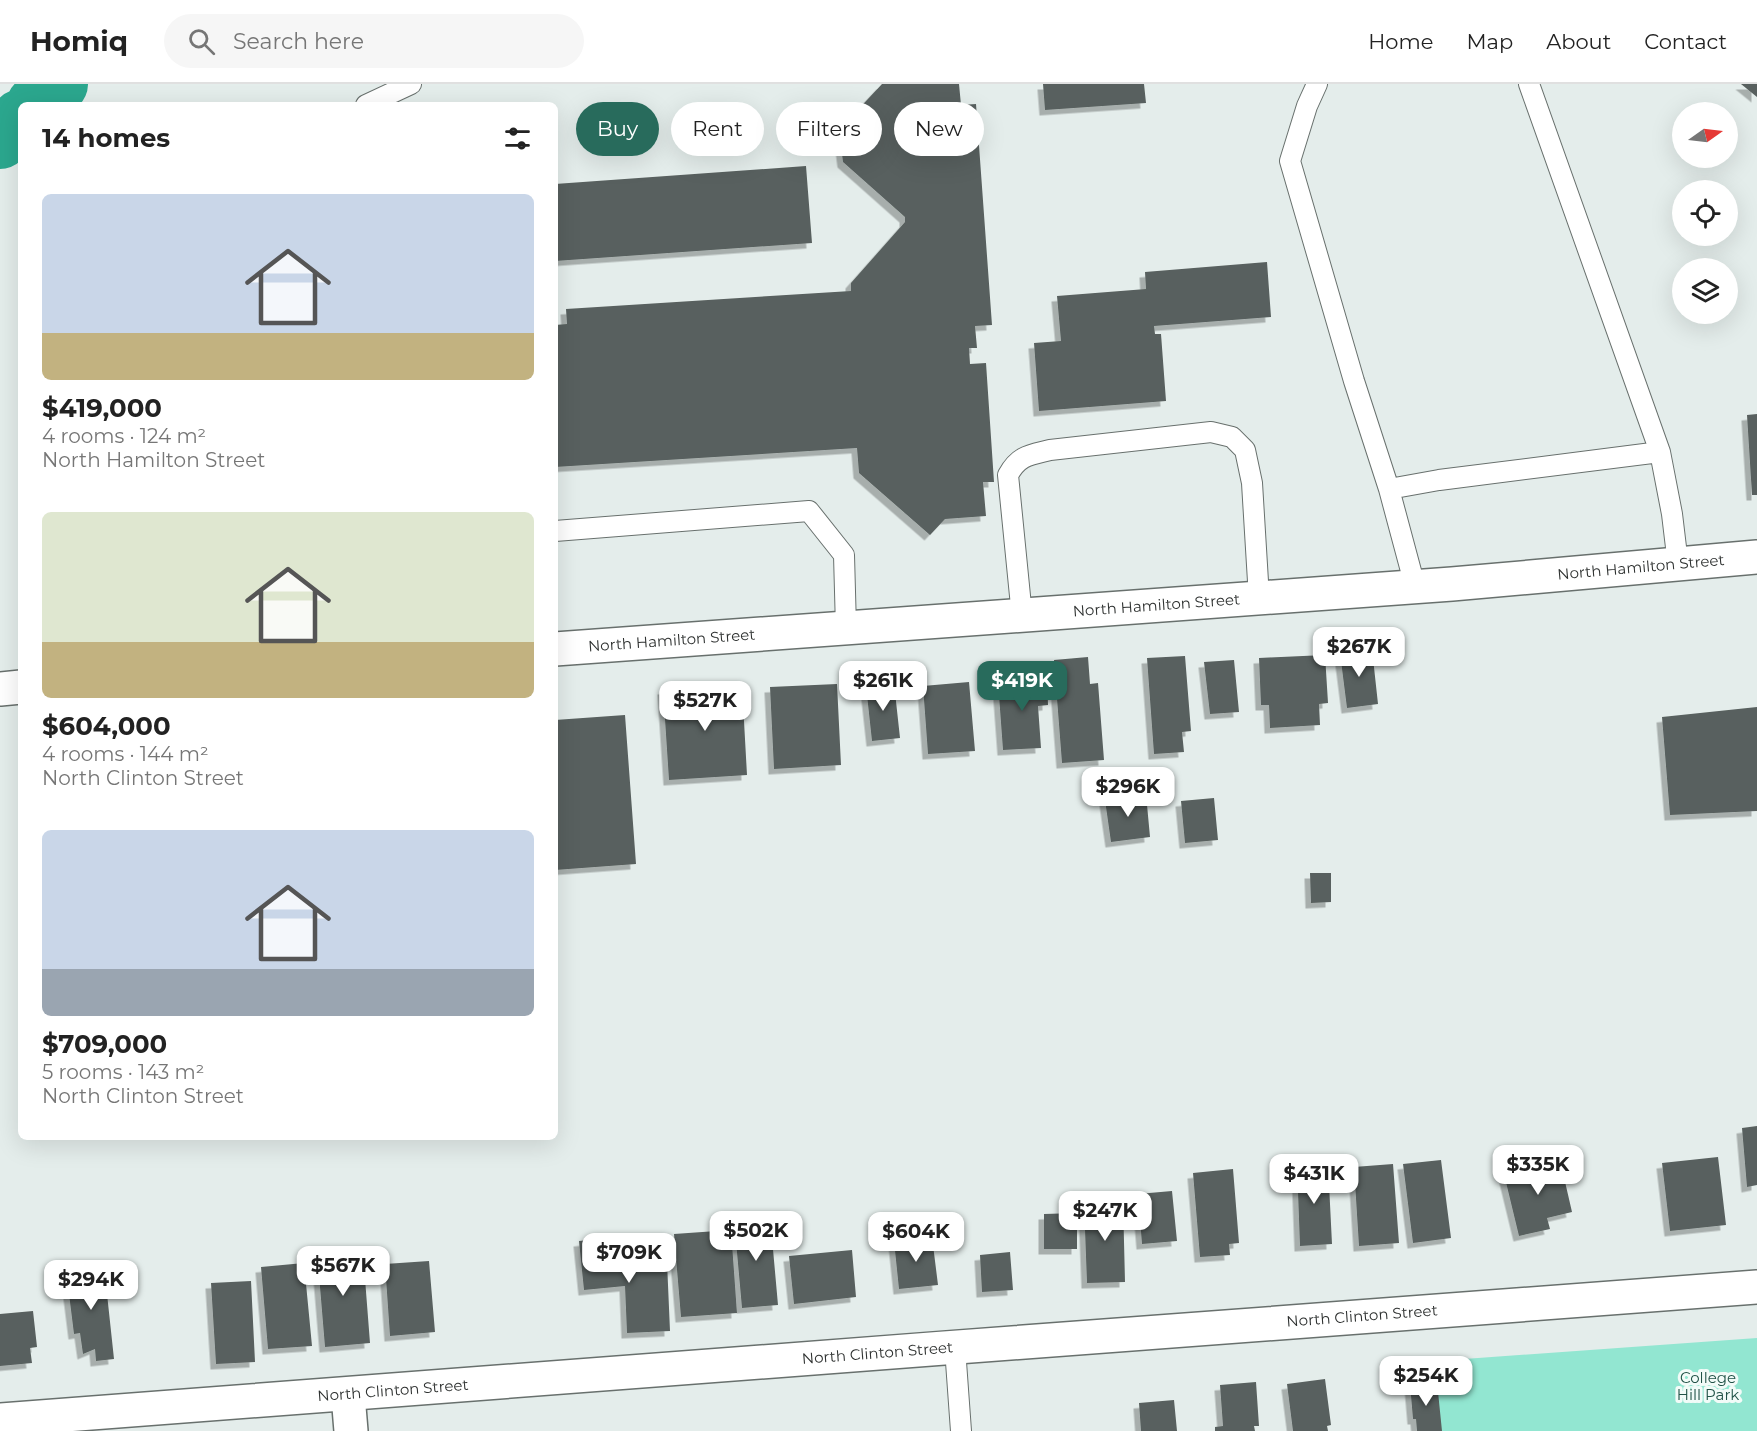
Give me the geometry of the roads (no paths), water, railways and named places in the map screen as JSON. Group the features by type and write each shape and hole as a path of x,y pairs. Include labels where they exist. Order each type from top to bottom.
{"street":[{"name":"North Hamilton Street","path":"558,649 1259,598 1757,557"},
{"path":"0,689 18,687"},
{"name":"North Clinton Street","path":"0,1420 1757,1287"},
{"path":"348,1395 351,1431"}],"lane":[{"path":"372,102 411,84"},
{"path":"1317,84 1307,106 1290,161 1354,381 1389,489 1415,586"},
{"path":"1529,84 1660,452 1672,514 1678,564"},
{"path":"1022,616 1008,475 1015,462 1050,450 1211,432 1232,437 1245,450 1252,483 1259,598"},
{"path":"1389,489 1439,480 1660,452"},
{"path":"558,531 809,511 844,555 846,628"},
{"path":"956,1348 961,1431"}],"waterway":[{"path":"39,102 58,84"},
{"path":"0,139 18,122"}],"park label":[{"name":"College Hill Park","path":"1708,1386"}]}
